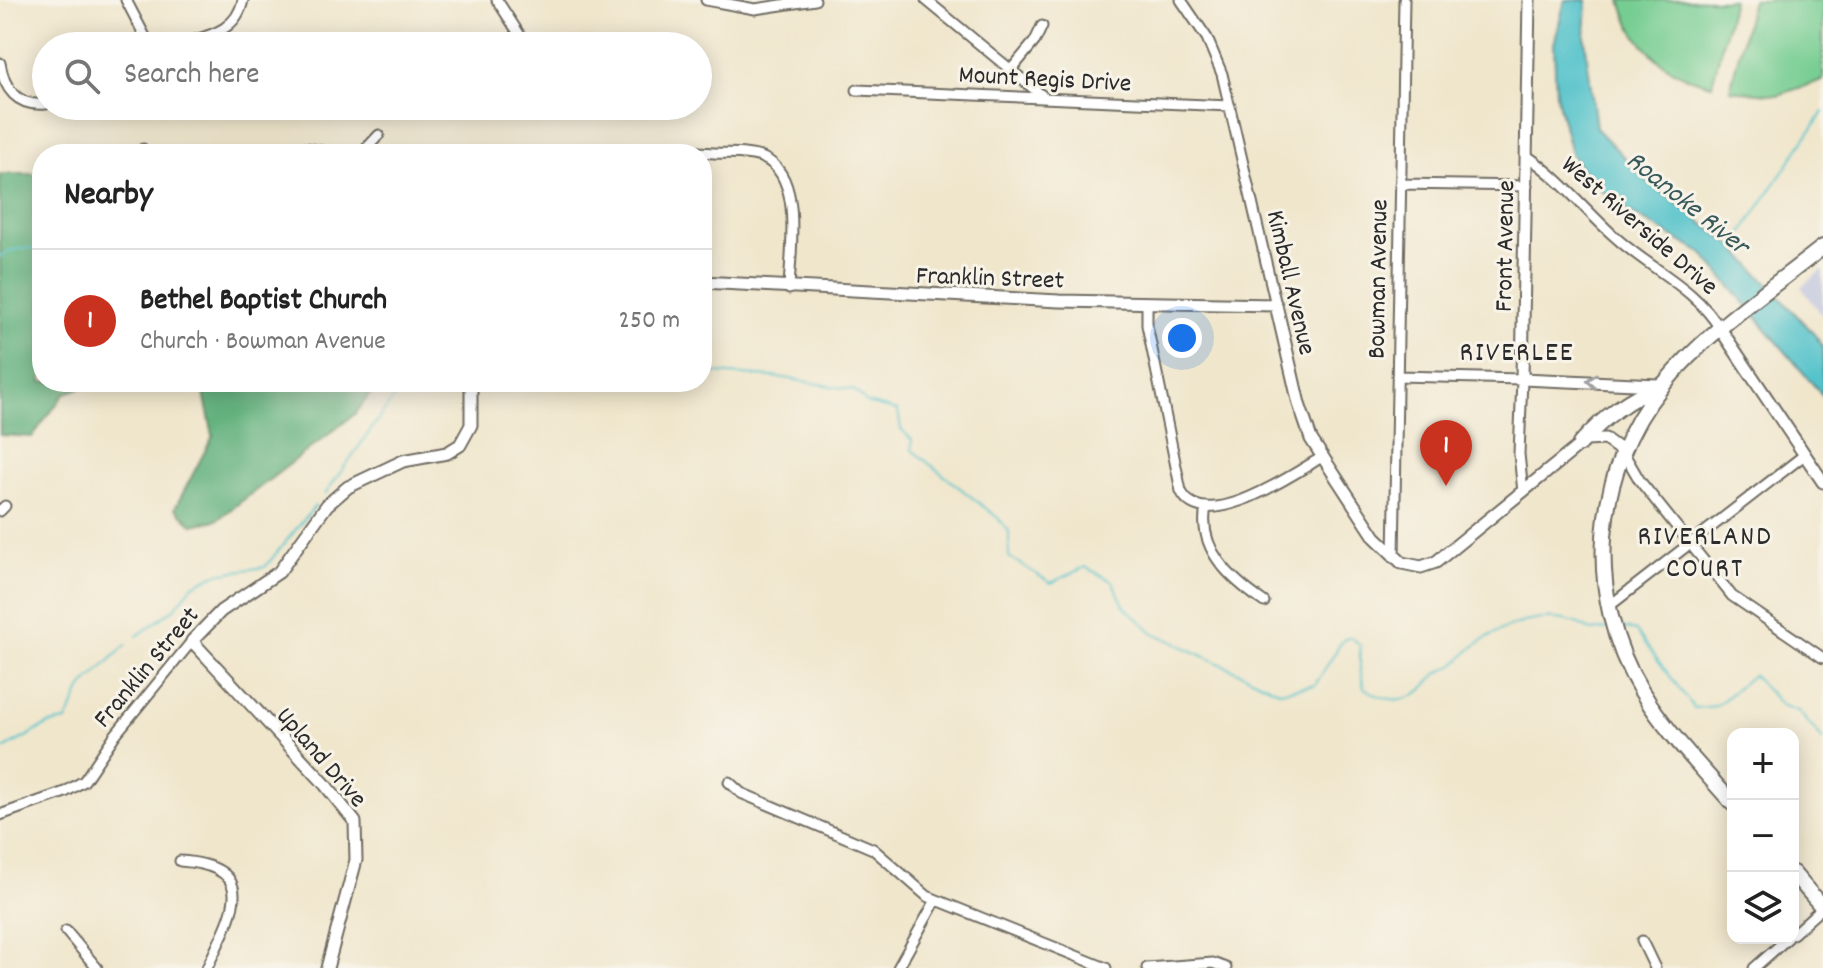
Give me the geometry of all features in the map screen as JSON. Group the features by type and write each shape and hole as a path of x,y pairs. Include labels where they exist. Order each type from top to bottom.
{"main road":[{"path":"1730,800 1656,714 1628,667 1611,621 1604,574 1605,526 1623,452 1663,385 1721,330 1823,247"},
{"path":"1580,444 1636,395 1663,385"},
{"path":"1799,880 1823,907"}],"street":[{"path":"126,0 143,32"},
{"path":"216,32 227,28 239,15 243,0"},
{"path":"497,0 518,32"},
{"path":"706,0 755,9 815,0"},
{"path":"926,0 1045,98"},
{"name":"Kimball Avenue","path":"1181,0 1214,54 1230,106 1305,424 1322,457 1375,537 1394,558"},
{"name":"Bowman Avenue","path":"1394,558 1404,0"},
{"name":"Front Avenue","path":"1523,492 1519,454 1529,0"},
{"path":"1011,70 1035,41 1042,26"},
{"path":"0,63 5,85 15,97 32,104"},
{"name":"Mount Regis Drive","path":"857,90 1230,106"},
{"path":"370,144 379,135"},
{"path":"712,153 756,155 773,163 784,177 790,198 789,289"},
{"name":"West Riverside Drive","path":"1527,156 1557,178 1629,249 1684,286 1721,330"},
{"path":"1400,184 1527,186"},
{"name":"Franklin Street","path":"712,283 789,289 1147,304 1276,305"},
{"path":"1147,304 1147,325 1159,371 1162,407 1181,491 1191,504 1206,507 1248,498 1322,457"},
{"path":"1721,330 1823,482"},
{"path":"1397,376 1663,385"},
{"name":"Franklin Street","path":"0,815 65,792 84,781 115,735 192,641 221,611 279,572 327,505 348,487 403,461 447,453 460,445 471,425 471,392"},
{"path":"1394,558 1413,567 1436,562 1580,444 1592,439 1605,439 1623,452 1690,545 1742,605 1823,658"},
{"path":"1611,621 1690,545 1803,456"},
{"path":"1206,507 1204,527 1214,554 1234,578 1264,602"},
{"name":"Upland Drive","path":"192,641 323,782 355,822 356,860 327,968"},
{"path":"729,782 741,793 873,849 918,889 936,900 975,912 1106,968"},
{"path":"180,861 216,868 230,879 236,892 235,906 207,968"},
{"path":"898,968 936,900"},
{"path":"1799,929 1823,907"},
{"path":"66,931 97,968"},
{"path":"1642,941 1655,968"},
{"path":"1754,968 1781,944"},
{"path":"1147,968 1213,963 1226,968"}],"shaded area":[{"path":"1823,269 1823,316 1801,287"}],"green space":[{"path":"1621,0 1733,0 1712,85 1680,74 1654,56 1634,31"},
{"path":"1752,0 1823,0 1823,80 1778,95 1730,90"},
{"path":"0,174 32,174 32,392 68,392 32,437 0,435"},
{"path":"204,392 371,392 355,414 217,520 193,525 175,508 213,436"}],"water":[{"path":"1565,0 1587,0 1585,39 1596,128 1646,180 1733,246 1815,335 1823,347 1823,396 1703,254 1617,205 1587,177 1571,153 1556,94 1554,44"}],"waterway":[{"name":"Roanoke River","path":"1733,246 1823,112"},
{"path":"0,256 17,249 32,248"},
{"path":"712,373 784,378 854,390 867,403 898,411 901,429 912,440 912,450 998,518 1009,531 1009,557 1051,583 1085,567 1112,581 1125,607 1154,633 1279,691 1315,685 1343,640 1351,637 1360,645 1364,688 1381,696 1404,699 1415,695 1438,673 1454,665 1485,639 1515,625 1546,619 1578,624 1592,631 1609,629"},
{"path":"325,494 398,392"},
{"path":"137,636 174,609 193,585 216,574 265,567 315,506"},
{"path":"1619,626 1636,631 1694,708 1716,706 1753,675 1781,705 1798,711 1823,740"},
{"path":"0,751 49,724 66,721 83,686 126,645"}],"place":[{"name":"Bethel Baptist Church","path":"1446,486"}],"district":[{"name":"RIVERLEE","path":"1517,350"},
{"name":"RIVERLAND COURT","path":"1705,550"}]}
